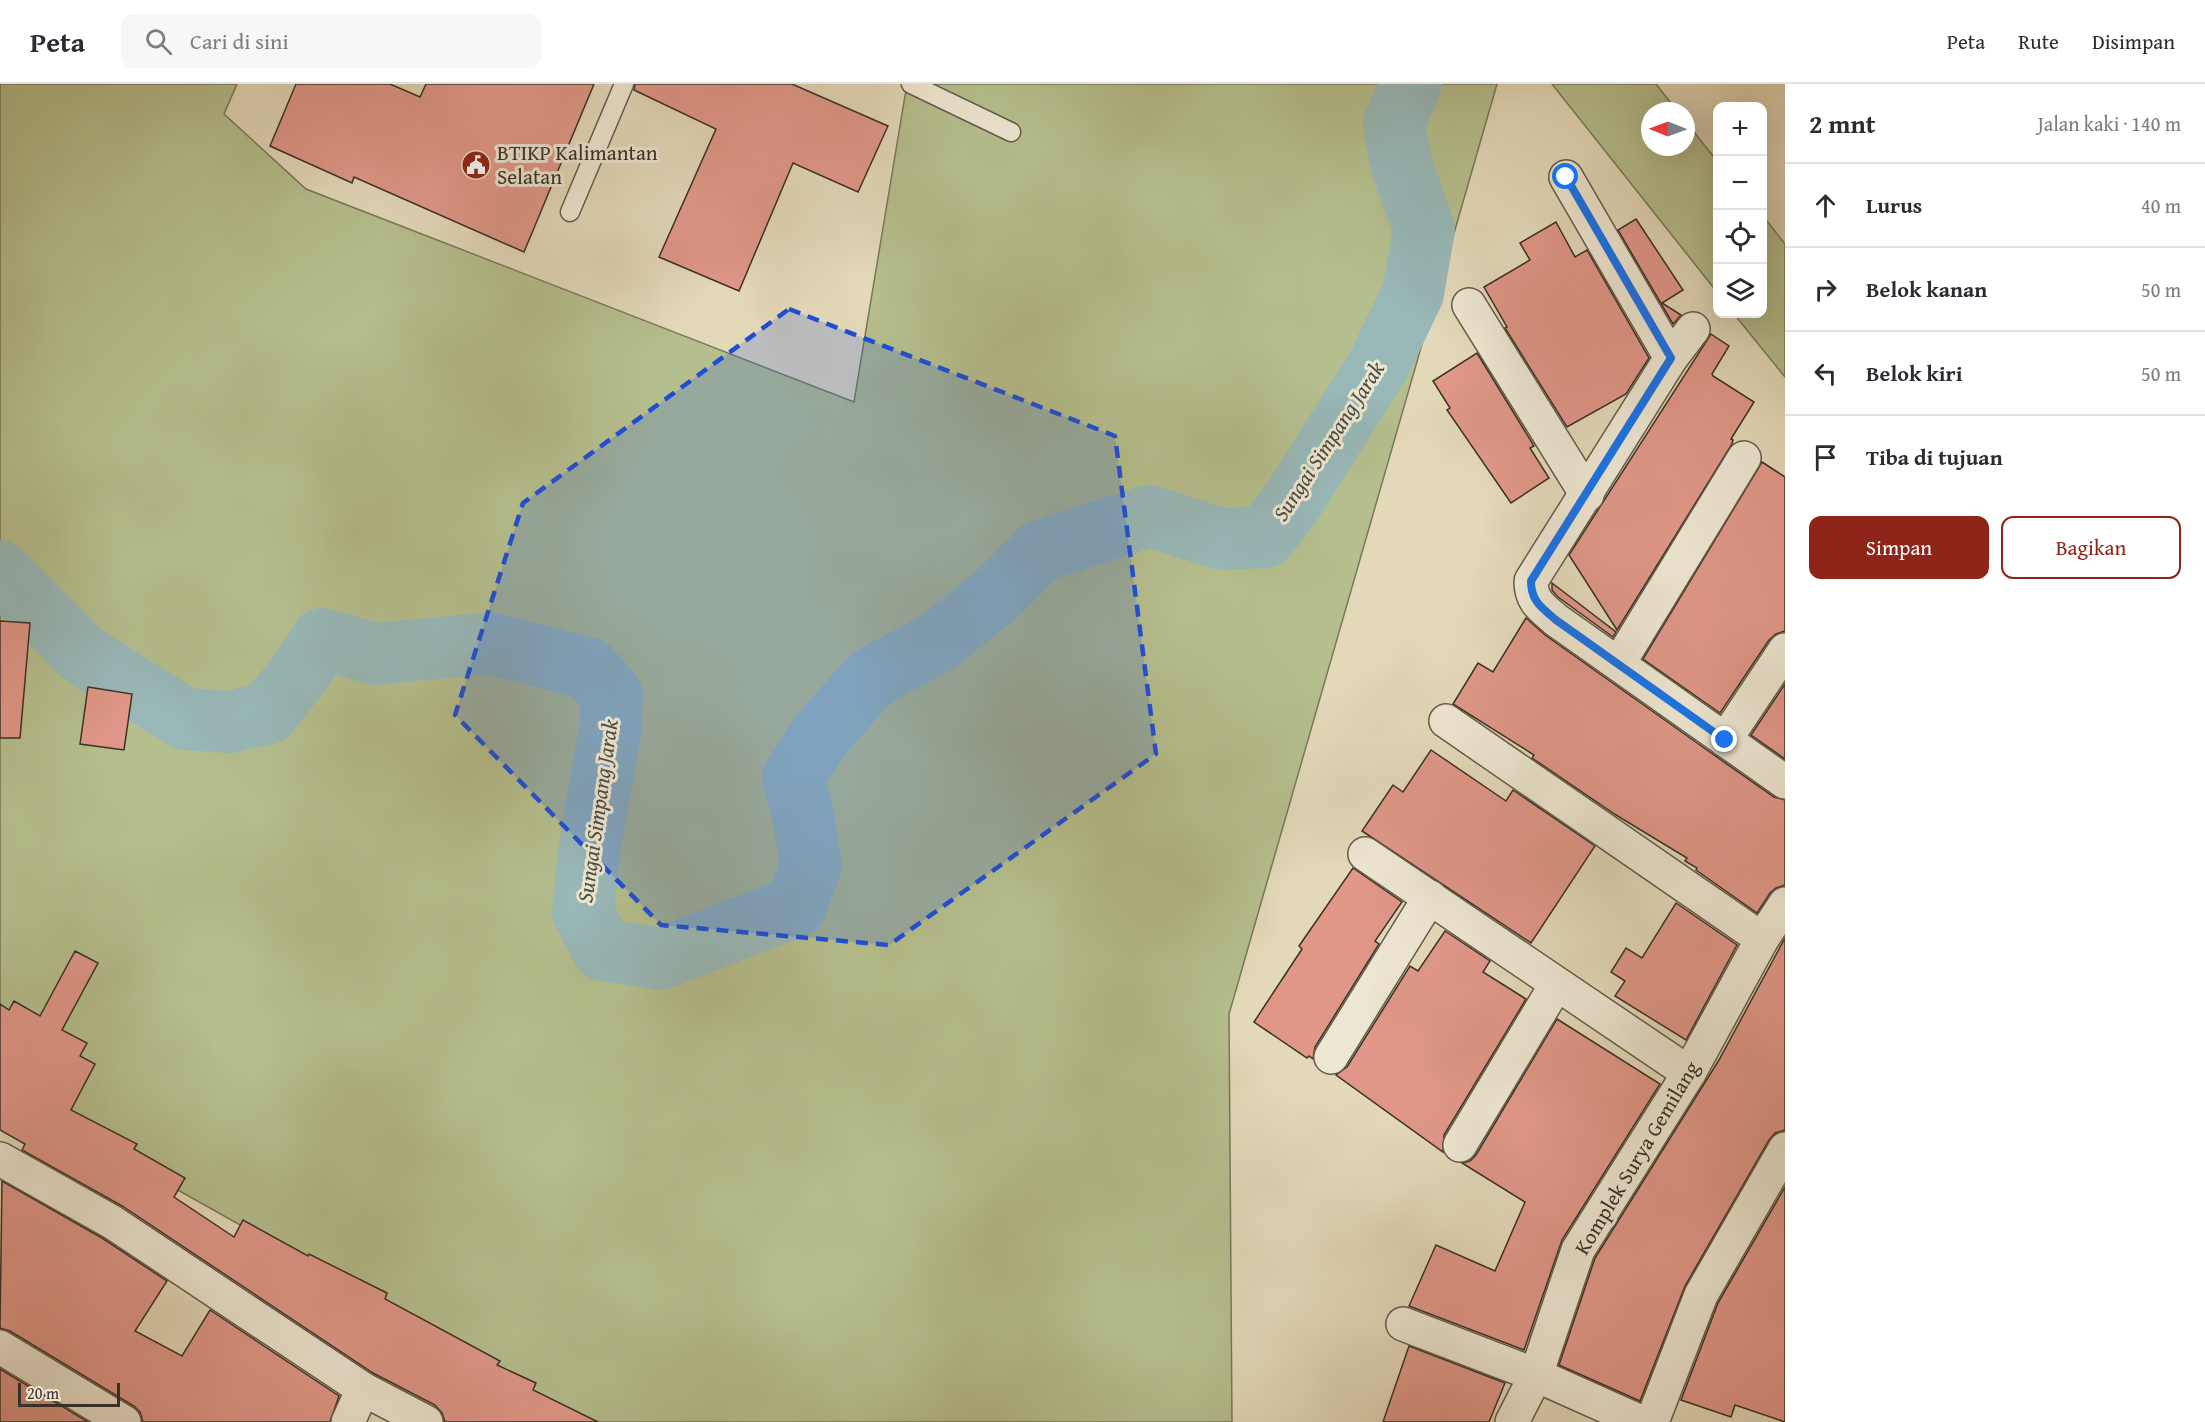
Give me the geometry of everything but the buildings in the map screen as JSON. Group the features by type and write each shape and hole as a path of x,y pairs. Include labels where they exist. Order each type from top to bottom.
{"street":[{"path":"1566,177 1671,358"},
{"path":"1469,305 1587,495"},
{"path":"1693,329 1671,358 1531,581 1531,592 1535,602 1556,620 1785,782"},
{"path":"1619,663 1744,458"},
{"path":"1725,740 1785,650"},
{"path":"1446,721 1762,939"},
{"path":"1365,854 1556,986 1689,1073"},
{"path":"1331,1057 1430,897"},
{"name":"Komplek Surya Gemilang","path":"1512,1422 1536,1375 1578,1250 1689,1073 1762,939 1785,904"},
{"path":"1460,1145 1556,986"},
{"path":"1652,1422 1701,1295 1785,1149"},
{"path":"0,1159 112,1222 363,1389 426,1422"},
{"path":"1403,1323 1536,1375 1641,1422"},
{"path":"0,1347 124,1422"},
{"path":"348,1422 363,1389"}],"lane":[{"path":"570,212 624,84"},
{"path":"911,84 1011,132"}],"highlighted area":[{"path":"789,309 1115,436 1156,754 889,945 661,925 455,715 523,503"}],"green space":[{"path":"0,84 237,84 224,114 306,189 854,402 907,84 1497,84 1229,1014 1232,1422 553,1422 498,1370 96,1144 0,1077"},
{"path":"1552,84 1656,84 1670,102 1641,102 1641,156 1695,156 1695,133 1713,156 1713,287"},
{"path":"1767,221 1785,244 1785,377 1737,318 1767,318"}],"waterway":[{"name":"Sungai Simpang Jarak","path":"0,571 83,655 185,719 230,722 268,713 299,674 322,639 375,654 490,643 589,669 612,695 610,730 589,852 583,912 603,950 661,959 796,906 811,865 802,810 793,778 820,736 870,679 939,641 998,593 1040,551 1149,516 1222,539 1265,537 1292,502 1379,364 1413,293 1424,229 1402,167 1394,124 1411,84"}],"place":[{"name":"BTIKP Kalimantan Selatan","path":"476,165"}],"route":[{"path":"1566,177 1671,358 1531,581 1531,592 1535,602 1556,620 1725,740"}]}
